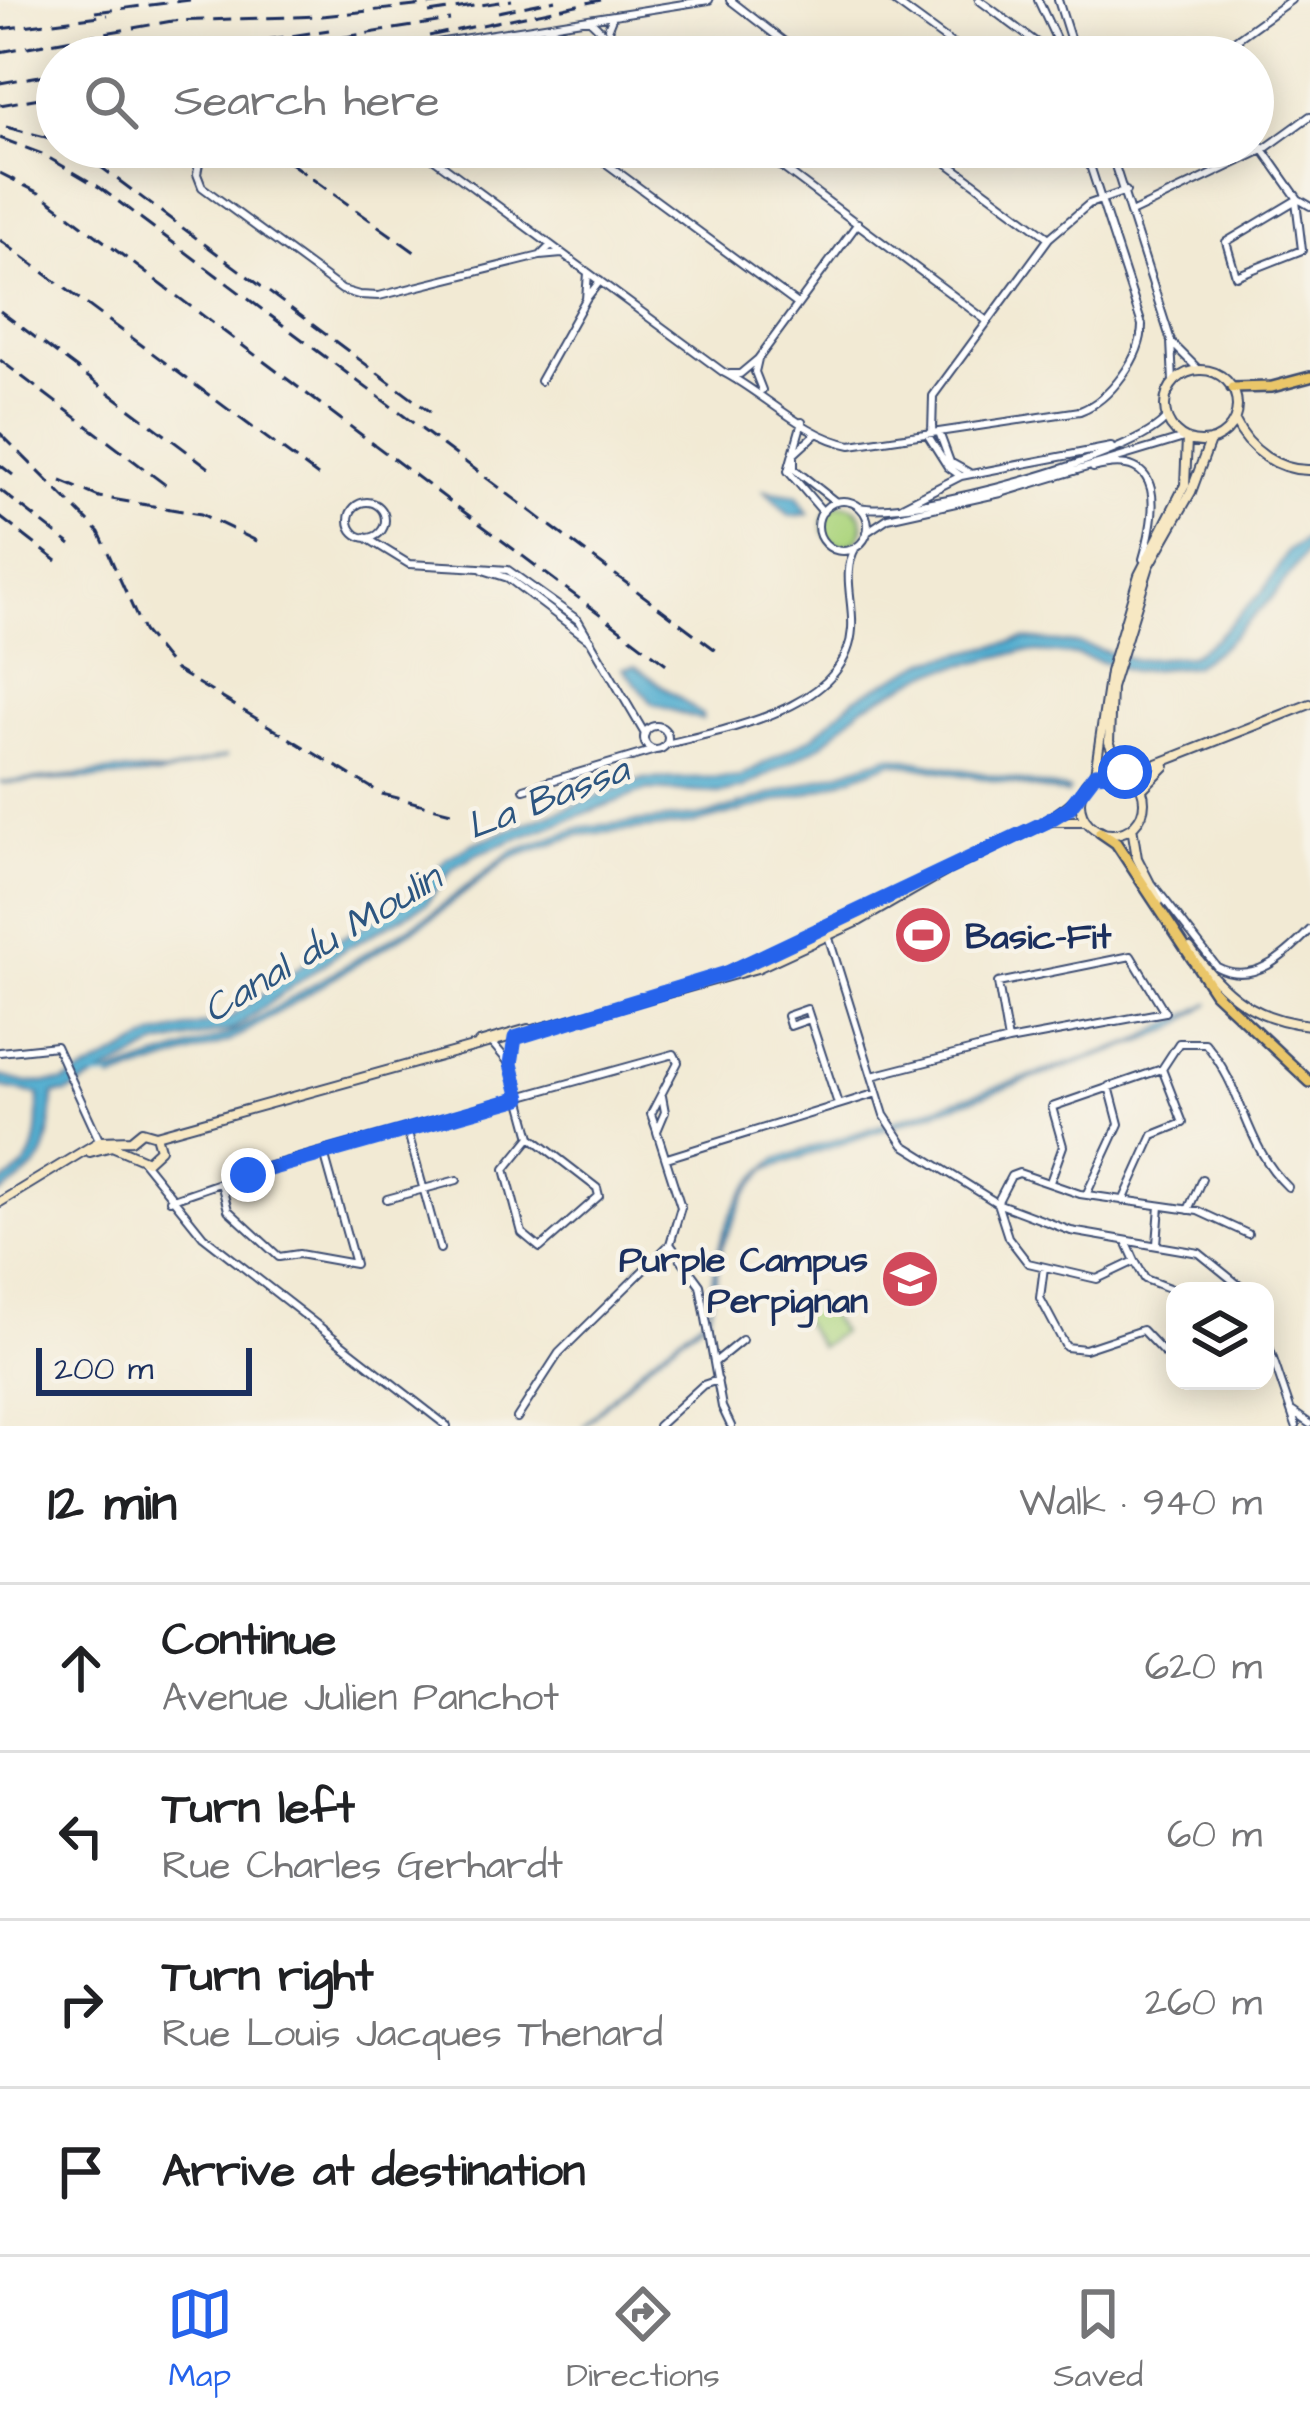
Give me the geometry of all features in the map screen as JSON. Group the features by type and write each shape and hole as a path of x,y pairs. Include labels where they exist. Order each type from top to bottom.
{"main road":[{"path":"454,1052 702,983 827,931 1046,822 1079,797 1095,774 1113,673 1139,575 1185,485 1185,438 1167,417 1166,399 1173,382 1199,370 1218,374 1232,388 1234,420 1246,441 1277,464 1310,470"},
{"path":"1232,388 1272,387 1310,377"},
{"path":"1185,438 1210,441 1234,420"},
{"path":"1221,436 1246,441"},
{"path":"1120,650 1159,541 1190,492 1210,441"},
{"path":"1113,673 1108,731 1125,773 1142,790"},
{"path":"1095,774 1125,773 1185,755 1310,704"},
{"path":"1185,755 1153,772 1142,790 1143,810 1132,827 1131,839 1144,874 1191,950 1236,1001 1273,1019 1310,1025"},
{"path":"1079,797 1085,821"},
{"path":"1046,822 1085,821 1116,843 1215,993 1310,1082"},
{"path":"1100,832 1132,827"},
{"path":"0,1202 101,1144 131,1140 142,1131 158,1138 195,1123 560,1024"},
{"path":"101,1144 131,1151 142,1160 156,1156 158,1138"},
{"path":"131,1140 131,1151"}],"street":[{"path":"481,36 709,0"},
{"path":"730,0 777,36"},
{"path":"892,0 941,36"},
{"path":"979,0 1028,36"},
{"path":"1038,0 1055,36"},
{"path":"1058,0 1069,36"},
{"path":"1241,36 1291,0"},
{"path":"613,36 608,28 616,15"},
{"path":"542,26 578,36 585,20"},
{"path":"585,20 601,36"},
{"path":"1274,142 1310,116"},
{"path":"1274,166 1297,200 1302,250 1236,276 1226,242 1297,200"},
{"path":"198,168 202,187 342,290 379,296 563,254"},
{"path":"446,168 723,373 764,393 817,433 851,445 1091,406 1136,354 1142,326 1091,168"},
{"path":"612,168 797,304"},
{"path":"783,168 990,317"},
{"path":"954,168 1049,238"},
{"path":"1117,168 1171,341 1173,382"},
{"path":"1133,212 1225,168"},
{"path":"961,476 948,467 933,433 933,396 1049,238 1102,198 1126,191"},
{"path":"1297,200 1310,206"},
{"path":"723,373 740,374 758,359 858,223"},
{"path":"540,256 551,245"},
{"path":"586,299 588,273"},
{"path":"540,381 600,281"},
{"path":"1171,341 1199,370"},
{"path":"758,359 755,372 764,393"},
{"path":"817,433 794,454 794,469 836,502 900,509 1028,479 1158,430 1167,417"},
{"path":"802,422 788,471 823,512"},
{"path":"933,433 950,462 971,473"},
{"path":"1020,488 1185,438"},
{"path":"900,509 907,500 971,473 1121,446"},
{"path":"524,789 667,744 745,728 832,675 852,631 848,568 867,532 888,518 1119,464 1144,476 1156,503 1139,575"},
{"path":"390,557 381,531 382,511 361,502 349,520 352,530 390,557 409,564 498,568 518,574 578,620 655,750"},
{"path":"836,502 823,512 820,532 848,568"},
{"path":"860,507 867,532"},
{"path":"365,537 381,531"},
{"path":"835,549 856,547"},
{"path":"633,709 666,731 690,738"},
{"path":"627,760 657,726"},
{"path":"666,731 667,744"},
{"path":"1144,874 1217,967 1228,973 1262,968 1310,930"},
{"path":"827,931 877,1093 893,1134 904,1145 997,1203 1071,1231 1199,1253 1235,1282"},
{"path":"872,1076 1008,1041 1165,1012 1131,956 998,983 1008,1041"},
{"path":"810,1019 838,1104"},
{"path":"515,1038 511,1064 531,1138 597,1188 599,1196 540,1248 522,1233 505,1169 531,1138"},
{"path":"1050,1182 1063,1146 1052,1107 1162,1069 1180,1043 1205,1042 1230,1072 1267,1165 1288,1187"},
{"path":"493,1044 511,1064"},
{"path":"0,1052 56,1046 101,1144"},
{"path":"170,1200 323,1151 674,1054 678,1061 651,1114 681,1208 670,1244 559,1353 517,1418"},
{"path":"1123,1201 1153,1136 1183,1123 1162,1069"},
{"path":"1087,1193 1119,1124 1109,1086"},
{"path":"667,1158 877,1093"},
{"path":"407,1129 440,1249"},
{"path":"221,1183 228,1210 279,1257 299,1254 355,1264 323,1151"},
{"path":"154,1175 156,1156"},
{"path":"142,1160 203,1236 448,1426"},
{"path":"1135,1262 1097,1280 1044,1267 1017,1254 997,1203 1011,1176 1019,1173 1123,1201 1188,1210 1248,1234"},
{"path":"1188,1210 1202,1179"},
{"path":"387,1199 457,1180"},
{"path":"1157,1244 1160,1206"},
{"path":"1126,1240 1145,1279 1166,1287"},
{"path":"670,1244 700,1285 731,1426"},
{"path":"1044,1267 1040,1298 1066,1347 1085,1349 1142,1330 1166,1353"},
{"path":"715,1362 742,1340"},
{"path":"1274,1361 1296,1426"},
{"path":"658,1426 703,1385 718,1380"},
{"path":"1291,1410 1310,1424"}],"green space":[{"path":"843,505 857,511 863,525 857,539 843,545 829,539 823,525 829,511"},
{"path":"815,1295 841,1332 820,1347 794,1308"}],"water":[{"path":"765,491 797,496 808,514 790,516"},
{"path":"1310,536 1310,547 1274,596 1222,647 1193,666 1133,671 1077,655 1024,651 931,672 862,707 821,745 743,788 721,793 647,790 479,853 453,868 426,904 340,952 232,1030 159,1045 67,1093 54,1094 44,1153 30,1172 0,1194 0,1184 23,1167 34,1147 39,1095 0,1087 0,1076 27,1083 64,1082 156,1035 228,1019 334,942 418,896 446,859 474,843 644,779 739,777 814,736 855,698 927,661 1024,639 1079,644 1135,660 1189,656 1215,639 1265,589 1288,551"},
{"path":"635,666 702,715 702,720 653,704 623,668"},
{"path":"227,756 162,775 0,783 118,771 166,773"},
{"path":"890,756 1069,790 1067,794 892,762 812,792 693,824 578,835 508,859 432,918 231,1041 112,1080 109,1075 233,1033 431,914 511,852 582,827 708,815"},
{"path":"1210,1003 1175,1028 1141,1042 767,1169 746,1194 722,1246 709,1316 650,1362 583,1426 642,1366 709,1313 714,1269 726,1227 746,1190 760,1173 777,1159 1134,1042"}],"waterway":[{"name":"Canal du Moulin","path":"93,1078 113,1076"}],"railway":[{"path":"95,12 190,0"},
{"path":"429,13 512,0"},
{"path":"498,12 556,0"},
{"path":"429,36 601,0"},
{"path":"89,36 172,21 322,16 444,3"},
{"path":"0,29 108,15"},
{"path":"351,36 450,20"},
{"path":"291,36 329,30"},
{"path":"0,52 36,46"},
{"path":"0,83 36,77"},
{"path":"0,105 36,99"},
{"path":"6,127 36,135"},
{"path":"0,138 36,152"},
{"path":"66,168 99,187 717,651"},
{"path":"102,168 430,412"},
{"path":"297,168 416,253"},
{"path":"0,173 41,194 669,666"},
{"path":"0,240 318,476"},
{"path":"0,311 216,473"},
{"path":"0,360 167,486"},
{"path":"0,433 99,532 143,631 174,669 382,794 451,812"},
{"path":"0,465 13,475"},
{"path":"61,481 99,497 201,514 265,545"},
{"path":"0,490 71,545"},
{"path":"0,517 57,561"}],"place":[{"name":"Basic-Fit","path":"923,935"},
{"name":"Purple Campus Perpignan","path":"910,1279"}],"route":[{"path":"248,1175 520,1098 511,1064 515,1038 727,973 1046,822 1069,808 1095,774 1125,772"}],"water label":[{"name":"La Bassa","path":"547,796"}]}
